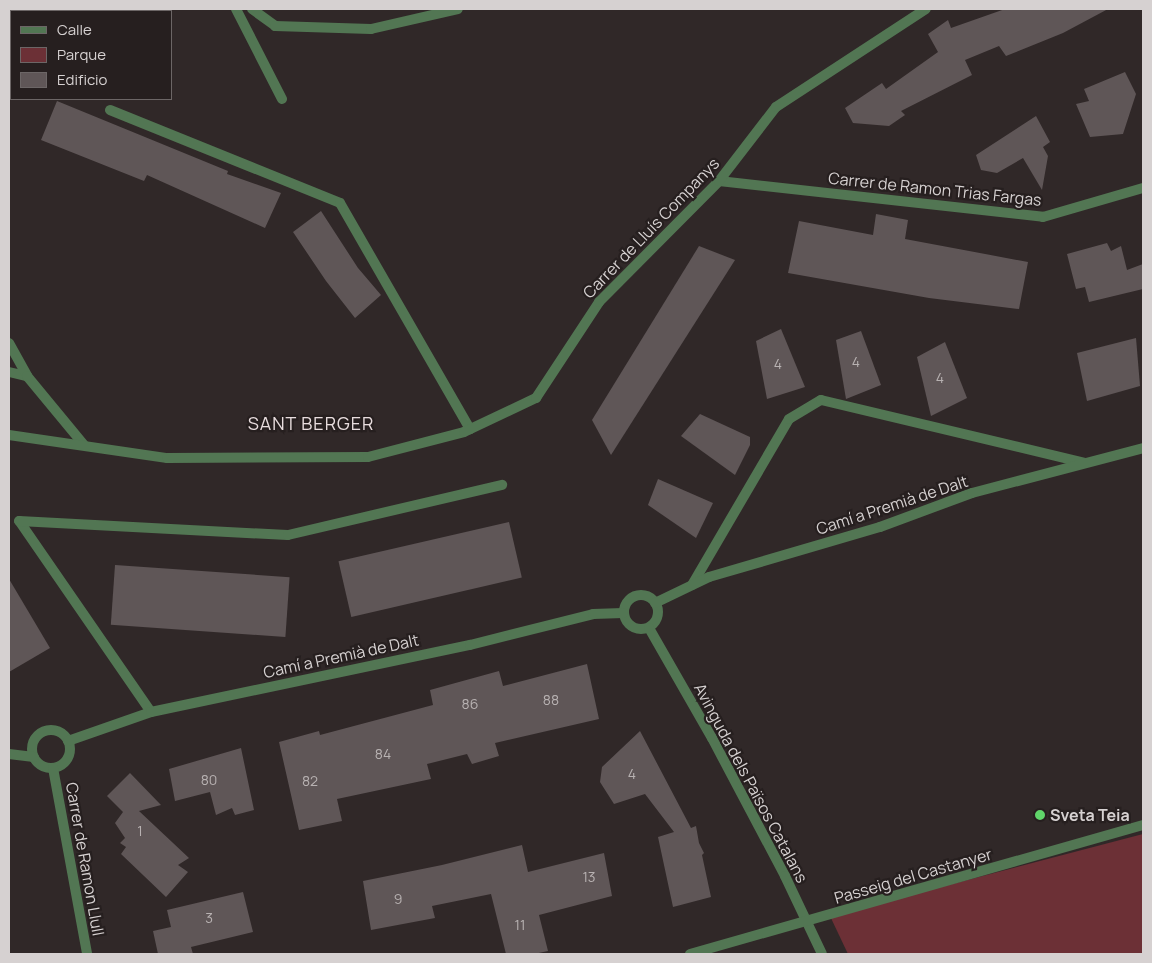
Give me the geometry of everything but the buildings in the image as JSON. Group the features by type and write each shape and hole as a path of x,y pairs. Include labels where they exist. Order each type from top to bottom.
{"street":[{"path":"236,9 282,99"},
{"path":"252,9 275,26 371,29 458,9"},
{"name":"Carrer de Lluís Companys","path":"9,435 167,458 368,457 470,429 536,398 599,302 719,181 776,107 926,9"},
{"path":"110,110 340,203 470,429"},
{"name":"Carrer de Ramon Trias Fargas","path":"719,181 1043,218 1143,188"},
{"path":"9,343 27,376 84,445"},
{"path":"9,372 27,376"},
{"path":"692,585 789,418 821,400 1084,464"},
{"name":"Camí a Premià de Dalt","path":"655,603 709,576 880,527 972,493 1143,448"},
{"path":"151,712 19,521 288,535 502,484"},
{"path":"637,595 646,595 655,603 658,608 657,619 648,628 638,629 628,624 623,613 627,602 637,595"},
{"name":"Camí a Premià de Dalt","path":"68,741 151,712 470,645 593,614 623,613"},
{"name":"Avinguda dels Països Catalans","path":"648,628 712,738 822,954"},
{"path":"44,732 59,732 68,741 70,754 65,762 54,768 43,766 34,757 32,747 34,741 44,732"},
{"path":"9,754 34,757"},
{"name":"Carrer de Ramon Llull","path":"54,768 87,954"},
{"name":"Passeig del Castanyer","path":"690,954 807,923 1143,826"}],"green space":[{"path":"1143,834 1143,954 848,954 830,916"}],"place":[{"name":"Sveta Teia","path":"1040,815"}],"district":[{"name":"SANT BERGER","path":"311,423"}]}
